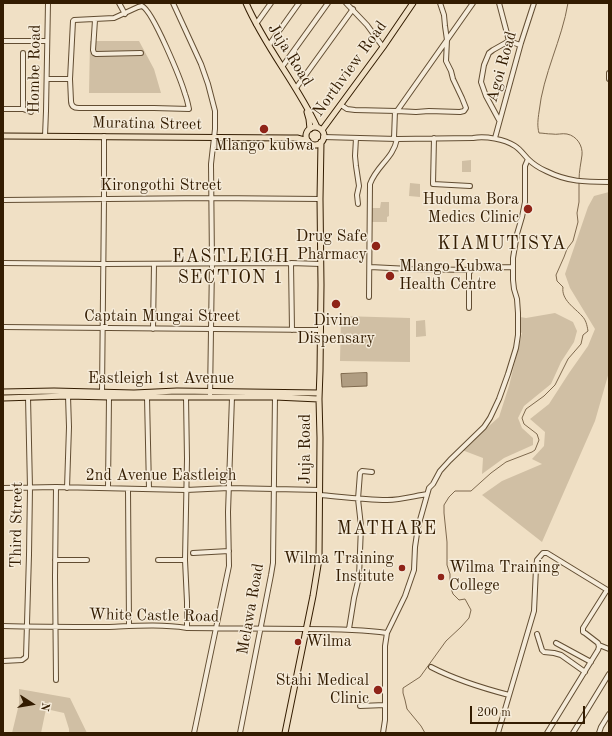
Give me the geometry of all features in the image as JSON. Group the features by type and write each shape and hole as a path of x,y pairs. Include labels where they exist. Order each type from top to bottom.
{"main road":[{"name":"Juja Road","path":"246,3 256,24 296,88 319,129"},
{"name":"Northview Road","path":"319,129 341,105 413,3"},
{"name":"Juja Road","path":"302,100 309,119 308,131"},
{"path":"312,128 319,129 323,132 322,140 315,145 312,144 308,141 306,136 308,131 312,128"},
{"name":"Muratina Street","path":"290,138 308,131"},
{"name":"Muratina Street","path":"3,136 297,138 308,141"},
{"name":"Juja Road","path":"285,733 319,559 321,264 320,161 322,140"},
{"name":"Juja Road","path":"315,145 320,161"},
{"path":"319,415 316,404 307,396 320,382"},
{"name":"Eastleigh 1st Avenue","path":"3,392 54,391 319,396"},
{"name":"Eastleigh 1st Avenue","path":"3,398 68,396 186,397 211,394 232,398 275,395"}],"street":[{"name":"Hombe Road","path":"45,136 48,3"},
{"path":"119,3 125,14"},
{"path":"173,3 201,64 215,111 216,122 211,164 211,394"},
{"path":"256,24 271,3"},
{"path":"269,45 299,3"},
{"path":"282,67 328,3"},
{"path":"346,3 374,32 383,47"},
{"path":"341,105 350,110 416,112 464,111 466,108 446,61 447,40 444,15 440,3"},
{"path":"369,297 370,184 375,173 396,146 396,111 473,3"},
{"path":"499,3 510,41"},
{"name":"Agoi Road","path":"494,138 520,45 534,3"},
{"path":"140,6 146,8 174,64 186,96 189,109 102,109 76,108 72,106 70,79 72,23 74,20 114,18 125,14 140,6"},
{"path":"296,88 352,9"},
{"path":"95,20 94,53 141,54"},
{"path":"3,41 47,41"},
{"path":"499,120 486,96 481,82 482,72 489,53 492,50 510,41 520,45"},
{"path":"23,53 23,109"},
{"path":"609,73 609,79"},
{"path":"47,79 70,79"},
{"path":"3,109 23,109 31,112"},
{"path":"102,392 104,136"},
{"path":"356,138 355,156 358,204"},
{"path":"322,140 356,138 494,138 516,146 535,165 556,176 583,182 609,182"},
{"path":"434,138 433,184 470,186"},
{"path":"383,733 385,720 385,646 387,633 405,596 414,570 418,527 429,488 440,471 484,427 495,410 516,348 518,329 517,299 514,289 513,267 517,234 525,202 525,166 528,159"},
{"name":"Kirongothi Street","path":"3,200 211,198 320,199"},
{"path":"3,263 321,264"},
{"path":"291,263 292,330"},
{"path":"153,329 154,264"},
{"path":"370,267 471,270 482,268 513,267"},
{"path":"469,308 469,273 471,270"},
{"name":"Captain Mungai Street","path":"3,327 320,330"},
{"name":"Melawa Road","path":"240,733 271,575 275,395"},
{"path":"67,488 69,434 68,396"},
{"name":"Third Street","path":"3,661 22,660 26,658 30,488 28,397"},
{"path":"108,488 109,397"},
{"path":"147,397 149,489"},
{"path":"186,397 187,459 185,560 187,628"},
{"path":"194,733 228,566 228,512 232,398"},
{"path":"349,630 359,576 361,526 358,499 361,472 372,472"},
{"path":"56,487 56,680"},
{"name":"2nd Avenue Eastleigh","path":"3,488 56,487 186,490 229,488 273,489 320,493 358,499 397,500 427,494"},
{"path":"128,489 129,626"},
{"path":"194,552 229,551"},
{"path":"498,733 534,611 537,560 543,553 551,555 608,591 583,628 584,632 599,645 609,649"},
{"path":"56,560 87,560"},
{"path":"158,560 185,560"},
{"name":"White Castle Road","path":"3,626 157,626 187,628 349,630 387,633"},
{"path":"537,634 544,652 561,655 585,672"},
{"path":"556,644 591,662"},
{"path":"547,733 591,662 598,650 599,645"},
{"path":"431,667 460,680 509,695"},
{"path":"573,733 609,674"},
{"path":"360,706 385,705"},
{"path":"599,733 609,714"}],"shaded area":[{"path":"90,41 139,41 154,69 161,93 89,93"},
{"path":"471,160 471,172 462,172 462,161"},
{"path":"410,183 420,184 420,197 409,196"},
{"path":"609,192 609,372 595,421 542,542 482,495 502,481 542,464 532,459 544,446 545,432 530,419 549,404 588,346 595,329 570,288 565,274 588,207 594,196"},
{"path":"381,202 389,202 389,216 387,217 387,222 371,222 371,208 380,208"},
{"path":"555,313 573,322 577,331 574,342 561,362 551,384 524,406 518,418 522,428 533,438 533,445 504,458 482,474 483,458 462,450 499,417 509,386 522,333 520,332 520,317 526,318"},
{"path":"341,316 410,318 410,362 340,361"},
{"path":"425,320 426,336 416,337 416,321"},
{"path":"367,373 367,386 342,387 341,374"},
{"path":"19,689 70,698 87,733 69,733 64,713 46,709 41,733 12,733 19,704"}],"waterway":[{"path":"568,3 562,30 544,84 538,128 539,133 567,134 571,135 579,142 582,152 579,180"},
{"path":"425,733 407,709 403,688 420,677 446,641 469,618 471,610 465,599 459,600 453,594 450,586 450,574 447,565 444,505 455,491 471,491 506,462 535,450 539,440 537,434 524,424 522,418 526,409 544,396 555,385 568,359 581,344 583,335 588,331 583,318 566,300 563,287 557,281 556,275 567,249 573,241 578,222 577,213 579,202 579,183"}],"place":[{"name":"Mlango kubwa","path":"264,129"},
{"name":"Huduma Bora Medics Clinic","path":"528,209"},
{"name":"Drug Safe Pharmacy","path":"376,246"},
{"name":"Mlango Kubwa Health Centre","path":"390,276"},
{"name":"Divine Dispensary","path":"336,304"},
{"name":"Wilma Training Institute","path":"402,568"},
{"name":"Wilma Training College","path":"441,577"},
{"name":"Wilma","path":"298,642"},
{"name":"Stahi Medical Clinic","path":"378,690"}],"district":[{"name":"KIAMUTISYA","path":"502,244"},
{"name":"EASTLEIGH SECTION 1","path":"231,267"},
{"name":"MATHARE","path":"387,529"}]}
